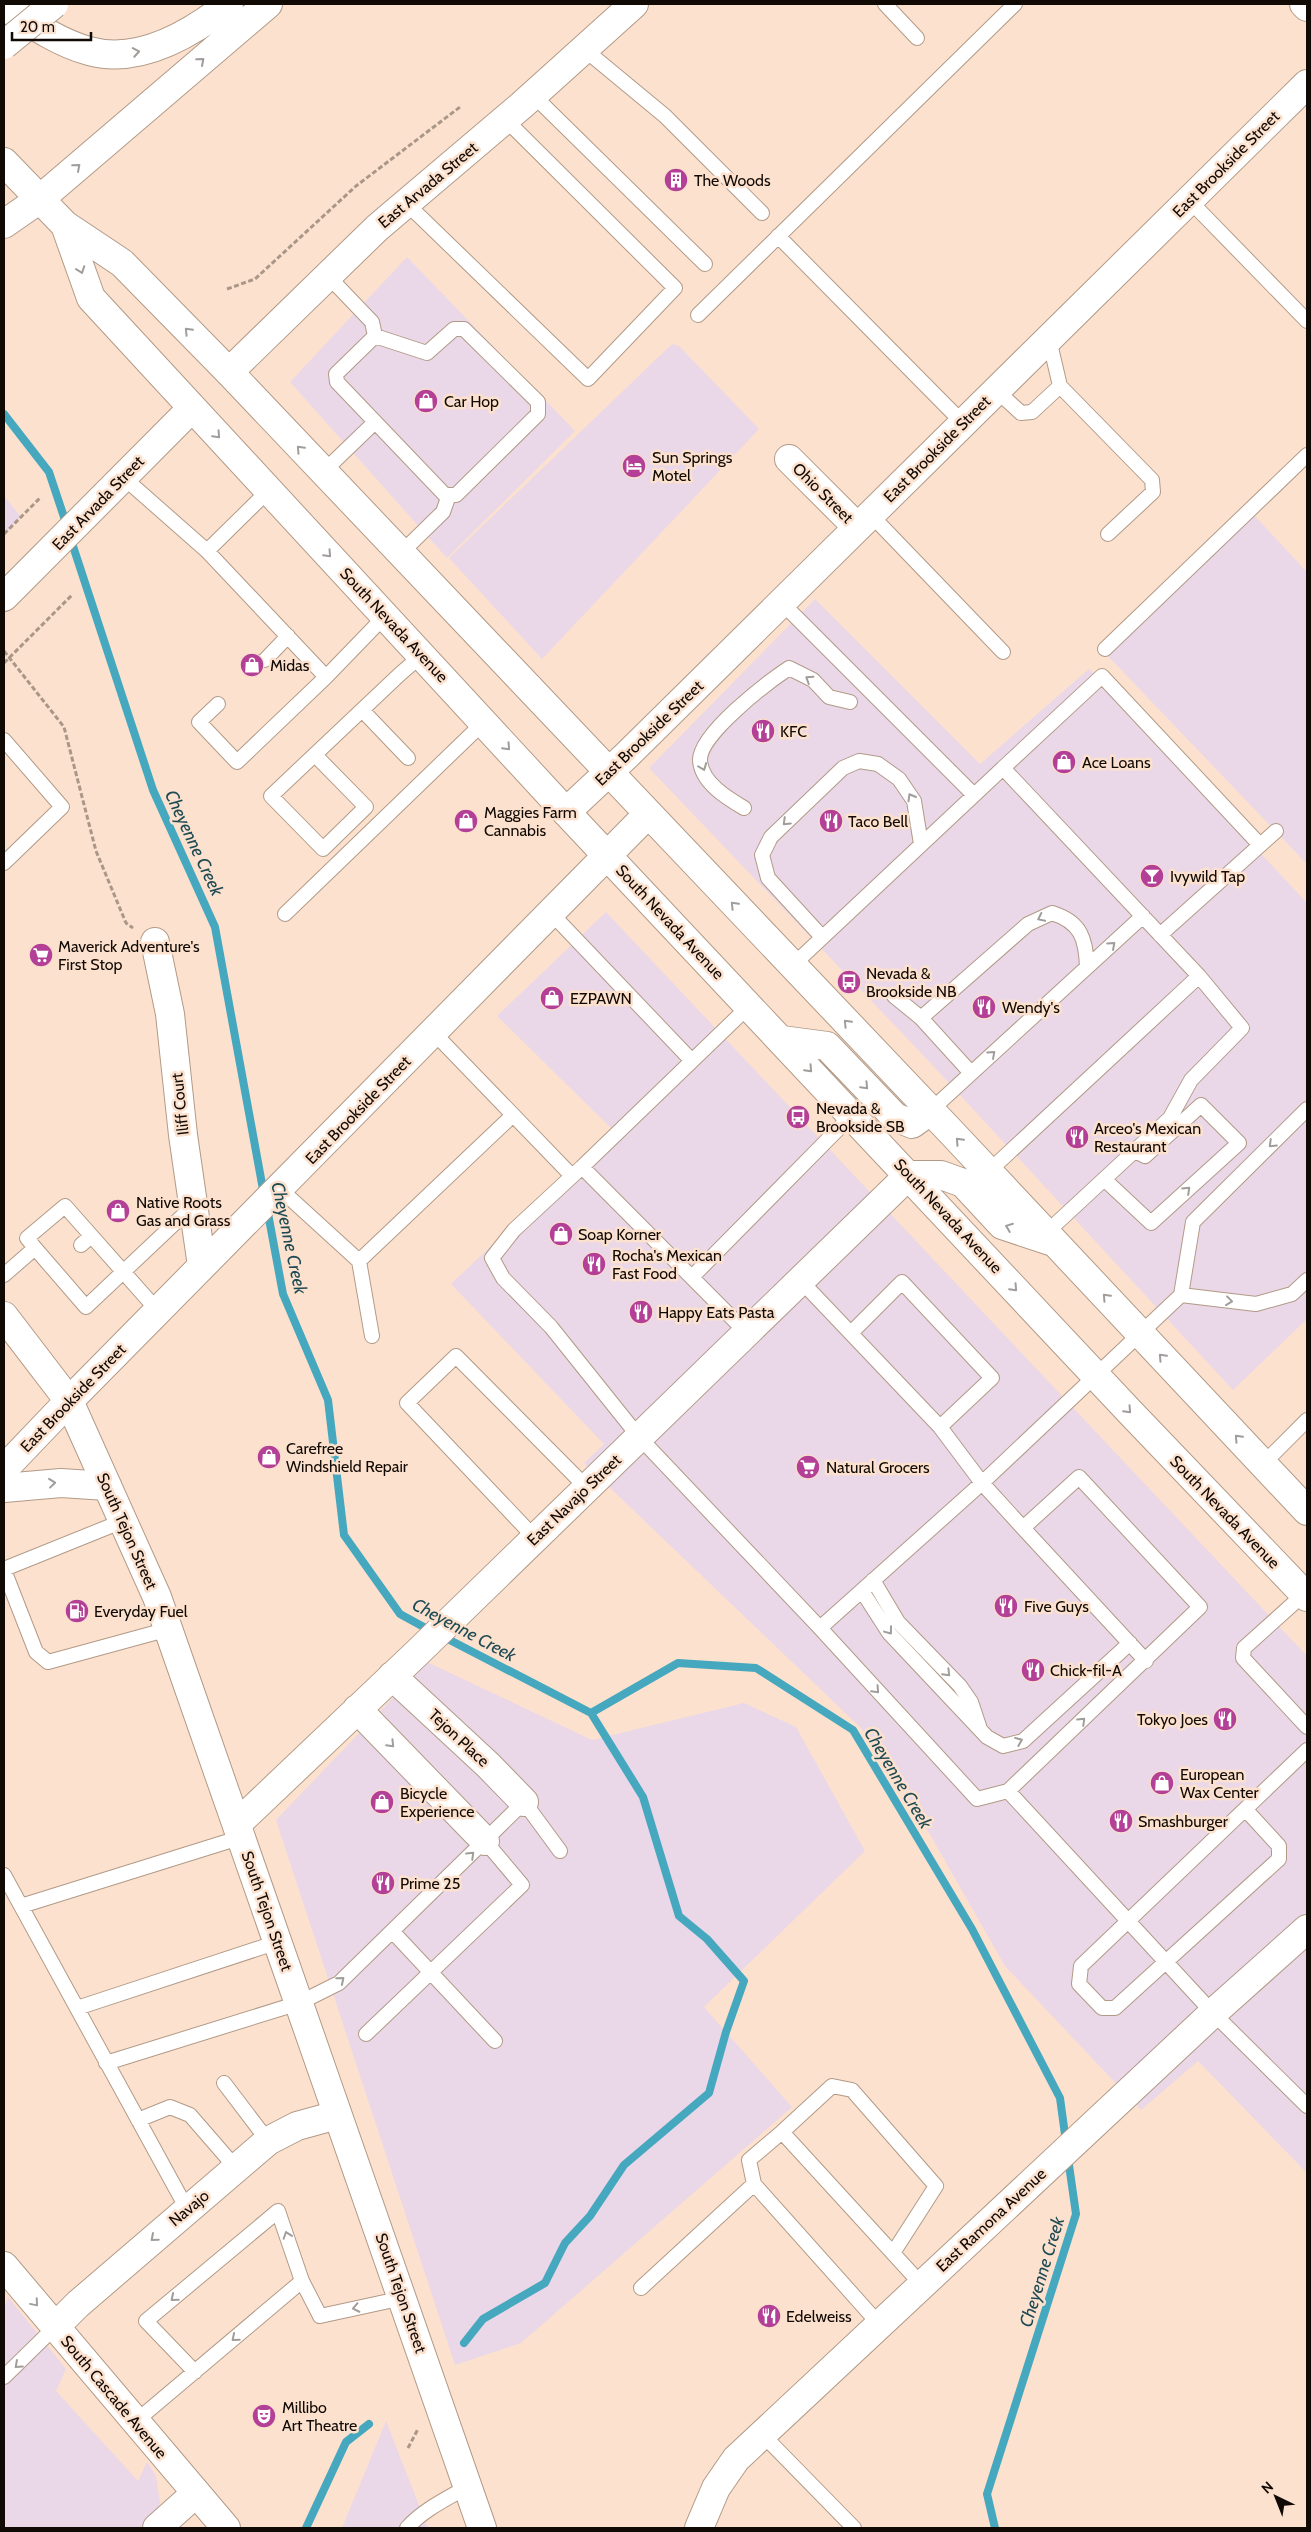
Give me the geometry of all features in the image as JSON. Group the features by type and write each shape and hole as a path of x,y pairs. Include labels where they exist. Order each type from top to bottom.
{"main road":[{"path":"4,45 54,4"},
{"path":"4,6 66,43 88,51 110,55 141,52 177,38 229,4"},
{"path":"4,224 40,199 268,4"},
{"name":"East Arvada Street","path":"229,372 406,203 505,120 634,4"},
{"path":"1304,4 1307,7"},
{"name":"East Brookside Street","path":"566,812 608,774 1307,84"},
{"name":"South Nevada Avenue","path":"4,162 65,225 122,263 229,372 322,473 988,1172 1307,1511"},
{"name":"South Nevada Avenue","path":"65,225 92,298 566,812 1306,1596"},
{"name":"East Arvada Street","path":"4,597 192,408"},
{"name":"Ohio Street","path":"789,459 864,521"},
{"name":"East Brookside Street","path":"4,1469 68,1401 288,1181 648,814"},
{"name":"Iliff Court","path":"155,942 170,1014 192,1206 202,1266"},
{"path":"782,1040 827,1046 895,1117 912,1124 930,1111"},
{"path":"909,1175 941,1175 963,1183 1002,1225 1050,1238"},
{"name":"East Navajo Street","path":"239,1830 357,1709 909,1175"},
{"name":"South Tejon Street","path":"4,1316 68,1401 169,1628 482,2528"},
{"path":"4,1488 61,1483 107,1486"},
{"name":"Tejon Place","path":"392,1676 488,1765 524,1802"},
{"path":"357,1709 485,1841"},
{"name":"East Ramona Avenue","path":"699,2528 716,2488 736,2459 1213,2013 1307,1929"},
{"name":"Navajo","path":"55,2327 78,2304 268,2141 297,2126 338,2115"},
{"name":"South Cascade Avenue","path":"4,2266 195,2494 226,2528"},
{"path":"157,2528 195,2494"}],"lane":[{"path":"885,4 918,38"},
{"path":"698,315 1015,4"},
{"path":"584,49 665,116 762,213"},
{"path":"533,95 705,264"},
{"path":"406,203 588,379 675,288 505,120"},
{"path":"1189,200 1307,321"},
{"path":"778,236 963,423"},
{"path":"328,276 372,322 375,336"},
{"path":"464,328 538,402 538,414 456,495 445,495 337,382 336,374 375,336 427,353 454,329 464,328"},
{"path":"1048,339 1060,386 1152,480 1153,492 1108,534"},
{"path":"996,390 1022,413 1032,412 1060,386"},
{"path":"322,473 375,422"},
{"path":"1105,649 1307,455"},
{"path":"123,477 207,551 326,678"},
{"path":"207,551 269,490"},
{"path":"400,554 443,512 449,495"},
{"path":"864,521 1003,652"},
{"path":"782,603 974,795"},
{"path":"218,704 199,722 238,762 326,678 385,616"},
{"path":"265,660 288,636"},
{"path":"315,755 366,808 323,849 271,796 422,655"},
{"path":"744,808 720,794 700,763 700,751 711,736 749,698 789,668 813,680 829,697 850,702"},
{"path":"792,966 1102,676 1260,846"},
{"path":"362,710 408,758"},
{"path":"285,914 483,723"},
{"path":"4,740 62,807 4,863"},
{"path":"822,937 768,878 762,855 771,837 843,768 859,761 878,764 899,779 914,801 921,844"},
{"path":"1003,768 1199,976 1242,1028 1191,1080 1170,1118 1104,1179 1050,1238"},
{"path":"1160,935 1276,830"},
{"path":"551,913 692,1061"},
{"path":"921,1018 1028,924 1052,913 1067,918 1080,933 1086,948 1087,967"},
{"path":"930,1111 1143,916"},
{"path":"988,1172 1199,976"},
{"path":"894,996 921,1018 971,1073"},
{"path":"749,1006 514,1230 492,1258 503,1278 552,1327 639,1437 820,1628 977,1799 1008,1791 1146,1661 1200,1607 1079,1477 1023,1528"},
{"path":"434,1032 513,1115 692,1277 747,1333"},
{"path":"1104,1179 1151,1223 1239,1143 1202,1105 1145,1156 1135,1151"},
{"path":"820,1628 982,1483 1095,1374 1181,1295 1192,1222 1307,1110"},
{"path":"359,1261 513,1115"},
{"path":"692,1277 852,1115"},
{"path":"288,1181 359,1261 372,1336"},
{"path":"158,1310 123,1271 86,1241 65,1206 27,1238 35,1248 57,1266 86,1307 123,1271 192,1206"},
{"path":"4,1275 35,1248"},
{"path":"801,1280 940,1426 982,1483 1146,1661"},
{"path":"1181,1295 1256,1304 1292,1294 1307,1280"},
{"path":"850,1333 902,1282 992,1378 940,1426"},
{"path":"535,1538 408,1403 456,1356 587,1488"},
{"path":"1263,1464 1307,1420"},
{"path":"123,1521 4,1570 36,1652 48,1662 169,1628"},
{"path":"873,1580 898,1622 960,1686 971,1702 980,1730"},
{"path":"862,1591 889,1633 987,1737 1004,1746 1023,1742 1130,1643"},
{"path":"1306,1596 1244,1648 1243,1658 1307,1727"},
{"path":"1246,1810 1280,1846 1279,1859 1115,2008 1102,2008 1079,1984 1081,1966 1129,1923 1307,1750"},
{"path":"1008,1791 1213,2013 1307,2106"},
{"path":"106,2063 299,2003 339,1983 524,1802 560,1851"},
{"path":"21,1906 239,1830"},
{"path":"366,2034 522,1885 485,1841"},
{"path":"4,1875 187,2209"},
{"path":"392,1931 495,2041"},
{"path":"77,2008 278,1942"},
{"path":"224,2082 268,2141"},
{"path":"879,2324 754,2184 749,2160 832,2086 852,2090 936,2186 893,2253"},
{"path":"138,2120 170,2107 190,2115 236,2168"},
{"path":"782,2132 922,2285"},
{"path":"641,2288 754,2184"},
{"path":"195,2372 146,2321 278,2210 302,2281 320,2316 403,2298"},
{"path":"135,2422 302,2281"},
{"path":"4,2378 55,2327"},
{"path":"762,2434 854,2528"},
{"path":"407,2528 415,2519 430,2508 467,2487"}],"path":[{"path":"226,289 255,278 356,186 460,107"},
{"path":"4,534 40,498"},
{"path":"4,663 72,595"}],"shaded area":[{"name":"Car Hop","path":"407,257 575,431 447,558 290,382"},
{"name":"Sun Springs Motel","path":"672,344 679,346 759,429 542,659 449,558"},
{"path":"4,496 21,517 4,535"},
{"path":"1250,511 1307,572 1307,864 1105,653"},
{"path":"815,599 980,764 1089,669 1307,903 1307,1319 1233,1390 923,1055 649,768"},
{"path":"606,912 1307,1656 1307,2173 1198,2061 1141,2110 1005,1966 928,1831 861,1728 584,1463 604,1444 451,1284 613,1130 497,1016"},
{"path":"427,1662 592,1740 744,1703 796,1727 865,1851 704,2007 792,2107 521,2343 455,2365 276,1820"},
{"path":"8,2297 66,2369 56,2391 138,2481 147,2462 156,2476 160,2503 155,2516 140,2528 4,2528 4,2309"},
{"path":"386,2421 428,2528 342,2528"}],"waterway":[{"name":"Cheyenne Creek","path":"4,414 49,472 67,526"},
{"name":"Cheyenne Creek","path":"70,537 153,790 215,927 264,1195"},
{"name":"Cheyenne Creek","path":"267,1208 283,1294 328,1400 344,1535 400,1614 431,1631"},
{"name":"Cheyenne Creek","path":"442,1636 591,1713 678,1663 756,1668 853,1730 972,1929 1060,2098 1066,2142"},
{"path":"464,2343 483,2319 545,2283 565,2243 590,2216 624,2165 709,2093 726,2032 744,1981 707,1939 679,1916 643,1797 591,1713"},
{"name":"Cheyenne Creek","path":"995,2528 987,2494 1076,2214 1068,2158"},
{"path":"306,2528 346,2442 369,2424"}],"place":[{"name":"The Woods","path":"676,180"},
{"name":"Car Hop","path":"426,401"},
{"name":"Sun Springs Motel","path":"634,466"},
{"name":"Midas","path":"252,665"},
{"name":"KFC","path":"763,731"},
{"name":"Ace Loans","path":"1064,762"},
{"name":"Maggies Farm Cannabis","path":"466,821"},
{"name":"Taco Bell","path":"831,821"},
{"name":"Ivywild Tap","path":"1152,876"},
{"name":"Maverick Adventure's First Stop","path":"41,955"},
{"name":"Nevada & Brookside NB","path":"849,982"},
{"name":"EZPAWN","path":"552,998"},
{"name":"Wendy's","path":"984,1007"},
{"name":"Nevada & Brookside SB","path":"798,1117"},
{"name":"Arceo's Mexican Restaurant","path":"1077,1137"},
{"name":"Native Roots Gas and Grass","path":"118,1211"},
{"name":"Soap Korner","path":"561,1234"},
{"name":"Rocha's Mexican Fast Food","path":"594,1264"},
{"name":"Happy Eats Pasta","path":"641,1312"},
{"name":"Carefree Windshield Repair","path":"269,1457"},
{"name":"Natural Grocers","path":"808,1467"},
{"name":"Five Guys","path":"1006,1606"},
{"name":"Everyday Fuel","path":"77,1611"},
{"name":"Chick-fil-A","path":"1033,1670"},
{"name":"Tokyo Joes","path":"1225,1719"},
{"name":"European Wax Center","path":"1162,1783"},
{"name":"Bicycle Experience","path":"382,1802"},
{"name":"Smashburger","path":"1121,1821"},
{"name":"Prime 25","path":"383,1883"},
{"name":"Edelweiss","path":"769,2316"},
{"name":"Millibo Art Theatre","path":"264,2416"}]}
